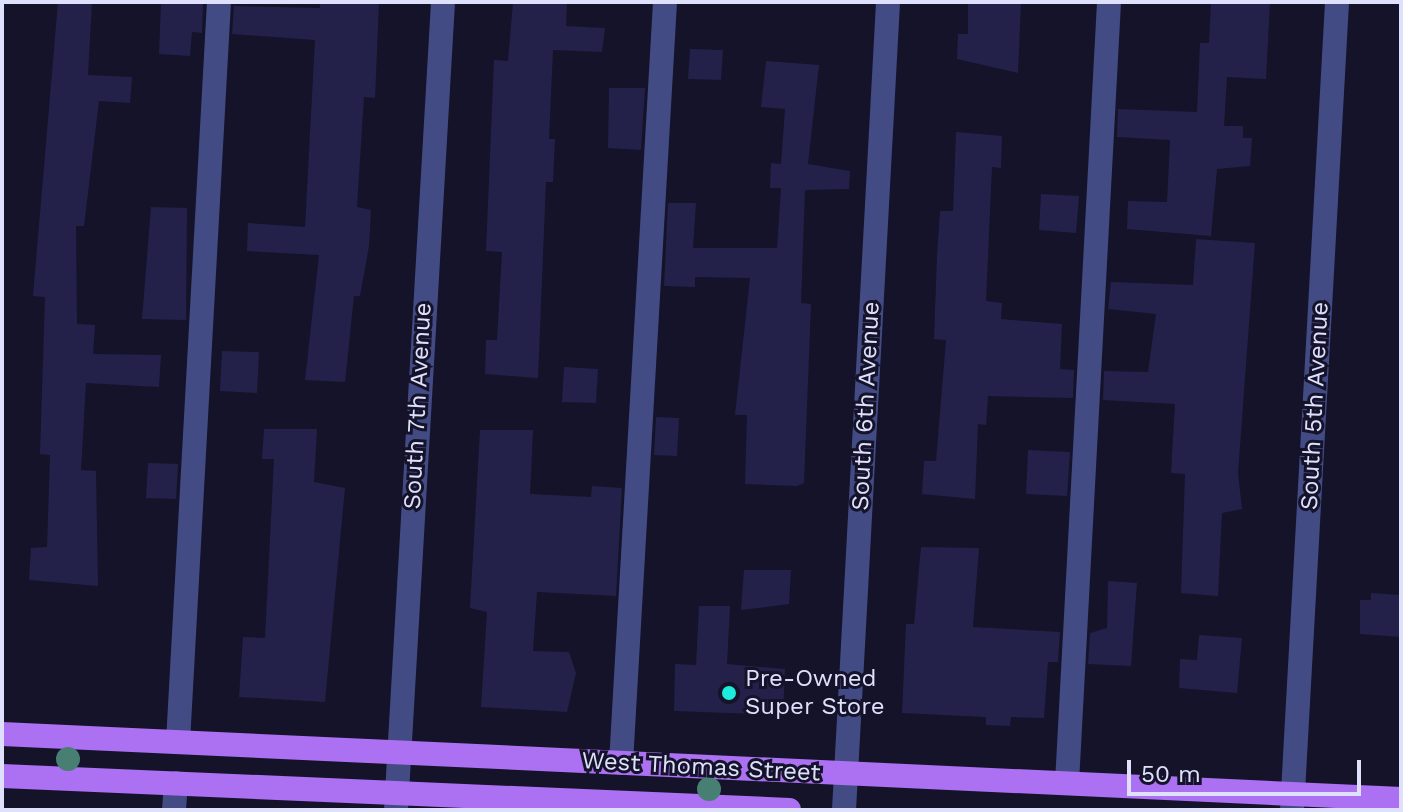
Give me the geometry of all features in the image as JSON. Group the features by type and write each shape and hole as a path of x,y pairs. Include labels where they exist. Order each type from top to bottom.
{"main road":[{"name":"West Thomas Street","path":"2,734 1067,783 1292,802 1401,799"},
{"name":"West Thomas Street","path":"2,776 176,783 397,803 789,810"}],"street":[{"path":"178,742 219,2"},
{"name":"South 7th Avenue","path":"397,803 443,2"},
{"path":"621,763 665,2"},
{"name":"South 6th Avenue","path":"844,810 888,2"},
{"path":"1067,783 1109,2"},
{"name":"South 5th Avenue","path":"1292,802 1337,2"},
{"path":"174,810 176,783"}],"building":[{"path":"58,2 92,2 88,75 132,77 130,103 99,101 84,226 76,226 77,324 95,325 93,354 161,355 159,387 86,383 81,470 96,471 98,586 29,580 31,548 47,547 50,455 40,454 45,297 33,296"},
{"path":"161,2 203,2 202,33 192,32 190,56 159,54"},
{"path":"320,2 379,2 375,98 364,97 357,207 371,210 369,246 360,296 354,296 345,382 305,380 319,255 247,251 248,223 305,227 315,40 232,34 234,6 320,8"},
{"path":"513,2 567,2 566,26 605,28 602,52 553,50 549,139 555,139 553,182 546,182 538,378 485,374 486,340 497,340 502,252 486,251 494,60 508,61"},
{"path":"968,2 1021,2 1018,73 957,59 958,34 968,34"},
{"path":"1211,2 1270,2 1266,79 1227,77 1224,126 1243,126 1243,138 1252,138 1250,166 1217,169 1211,236 1127,229 1128,201 1167,202 1170,140 1117,137 1118,109 1197,112 1200,43 1209,43"},
{"path":"690,49 723,50 721,80 688,79"},
{"path":"766,61 819,65 808,164 850,171 849,189 805,190 801,303 811,304 804,483 797,486 745,484 747,415 735,415 750,278 695,277 695,287 664,286 668,203 696,203 693,248 777,248 781,188 770,188 771,163 781,164 785,109 761,107"},
{"path":"609,88 645,88 641,150 608,148"},
{"path":"956,132 1002,136 1001,168 992,167 986,301 1002,303 1001,319 1062,324 1060,369 1074,370 1073,398 988,396 986,425 978,424 975,499 922,494 924,461 936,461 946,340 934,339 937,255 940,211 953,211"},
{"path":"1041,194 1079,196 1076,233 1039,230"},
{"path":"151,207 187,208 186,320 142,319"},
{"path":"1196,239 1255,243 1238,473 1242,509 1222,513 1218,596 1181,593 1185,474 1171,473 1175,404 1103,400 1104,371 1148,372 1156,314 1108,309 1111,282 1193,285"},
{"path":"222,351 259,352 257,393 220,391"},
{"path":"564,367 598,369 596,403 562,402"},
{"path":"656,417 679,418 677,456 654,455"},
{"path":"264,429 317,429 314,482 345,488 325,702 239,697 243,637 265,638 274,459 262,459"},
{"path":"480,430 533,430 530,494 591,497 592,486 622,488 616,596 537,592 533,651 569,652 576,673 567,712 481,707 487,612 470,608"},
{"path":"1028,450 1070,452 1067,496 1026,494"},
{"path":"148,463 178,464 176,499 146,498"},
{"path":"921,547 979,548 973,627 1060,632 1058,662 1048,662 1044,718 1011,717 1010,726 986,725 986,717 902,713 906,624 914,624"},
{"path":"744,570 791,570 789,604 741,610"},
{"path":"1108,581 1137,583 1131,666 1088,664 1090,633 1107,628"},
{"path":"1371,593 1401,595 1401,637 1360,634 1360,600 1371,600"},
{"name":"Pre-Owned Super Store","path":"699,606 730,606 727,664 785,669 783,715 674,711 675,664 696,665"},
{"path":"1199,635 1242,638 1237,693 1179,688 1180,659 1197,660"}],"place":[{"name":"Pre-Owned Super Store","path":"729,693"}]}
